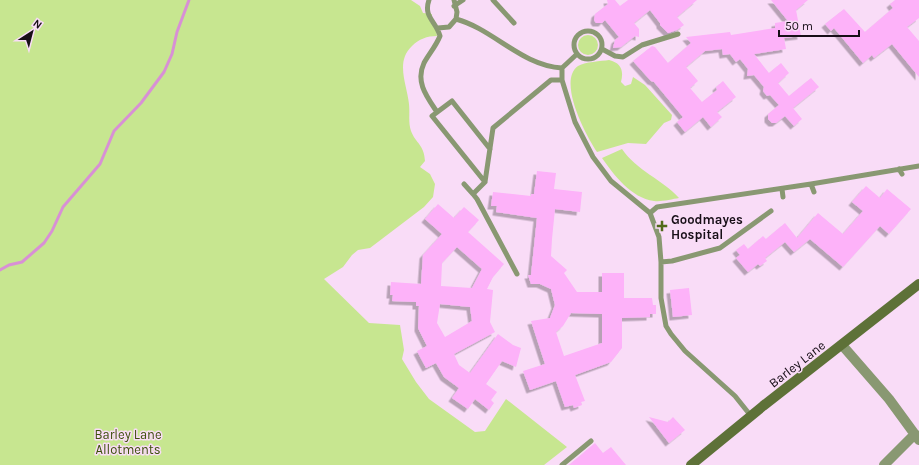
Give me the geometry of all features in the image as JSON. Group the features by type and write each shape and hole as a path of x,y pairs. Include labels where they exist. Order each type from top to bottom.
{"main road":[{"name":"Barley Lane","path":"691,465 919,284"}],"street":[{"path":"842,345 890,399 917,437 884,465"}],"lane":[{"path":"429,0 426,8 428,16 438,28 440,36 424,63 420,77 425,95 437,112"},
{"path":"438,28 449,27 456,19 457,12 454,6 454,0"},
{"path":"454,6 463,0"},
{"path":"493,0 514,23"},
{"path":"456,19 466,22 509,49 551,68 562,68 577,54"},
{"path":"591,31 598,35 602,42 602,49 597,56 589,59 577,54 574,42 579,34 591,31"},
{"path":"602,49 615,56 623,57 642,45 678,34"},
{"path":"562,68 562,80 575,122 593,157 611,181 650,213 659,237 661,298 666,326 685,351 735,396 751,416"},
{"path":"473,194 485,182 492,128 551,80 562,80"},
{"path":"485,182 432,116 452,101 490,149"},
{"path":"650,213 658,207 782,189 919,166"},
{"path":"899,169 902,174"},
{"path":"464,184 477,199 517,274"},
{"path":"811,184 814,192"},
{"path":"782,189 783,197"},
{"path":"712,199 713,206"},
{"path":"661,262 672,261 720,248 771,211"},
{"path":"562,465 591,441"}],"green space":[{"name":"Barley Lane Allotments","path":"0,0 411,0 420,6 423,13 432,14 430,22 436,28 437,36 423,38 412,46 404,59 403,74 409,104 410,128 423,151 425,161 420,167 430,174 435,184 433,197 424,207 370,248 358,250 343,267 324,279 369,323 400,325 404,350 402,359 416,382 429,399 475,432 485,431 506,399 567,447 544,465 0,465"},
{"path":"588,35 595,38 598,45 595,52 588,55 581,52 578,45 581,38"},
{"path":"609,60 619,65 621,68 621,82 625,86 631,84 633,77 645,85 672,115 671,120 664,123 646,144 628,143 597,152 586,134 576,109 572,96 572,73 578,66"},
{"path":"622,149 628,157 665,185 679,198 654,201 638,195 624,185 602,158"}],"building":[{"path":"607,0 615,0 620,6 628,0 697,0 677,17 684,25 677,30 668,33 660,25 650,10 634,23 639,29 639,37 635,36 621,47 613,48 615,40 619,37 605,20 602,23 596,23 594,20 595,14 608,4"},
{"path":"771,0 808,0 796,10 801,36 784,38 786,49 754,54 769,73 781,63 789,73 778,83 789,96 811,78 819,87 793,108 802,119 794,126 785,116 776,123 772,123 768,119 768,114 779,105 770,95 767,96 763,91 764,87 754,75 747,76 748,69 740,59 736,62 730,54 723,55 722,49 705,51 686,67 698,81 690,88 702,102 717,90 716,87 723,81 736,97 717,112 722,117 711,127 703,117 685,132 677,122 683,117 654,82 651,81 633,61 652,46 655,47 668,63 691,43 686,37 730,32 731,35 775,28 775,23 788,21"},
{"path":"895,0 919,0 919,18 907,27 919,41 919,77 892,44 874,58 872,55 863,63 834,28 831,31 825,24 844,9 865,32 893,8 890,4"},
{"path":"537,171 556,173 554,189 582,192 580,212 555,209 551,256 567,270 564,273 577,292 602,292 602,273 624,273 624,298 652,298 653,305 656,305 656,314 650,314 650,317 622,318 622,348 611,362 575,375 585,401 581,402 582,405 574,408 573,405 565,407 556,381 530,390 523,371 545,364 531,321 550,318 555,305 551,289 540,284 531,284 528,275 531,275 537,218 496,212 497,206 491,206 493,192 531,196 531,194 534,194","holes":["571,313 602,314 602,343 564,356 556,332 563,326"]},
{"path":"866,186 880,198 887,189 911,209 889,234 880,226 843,267 810,239 794,252 785,242 765,258 767,261 760,266 758,264 748,272 736,258 740,255 736,250 744,244 748,249 763,236 766,239 785,223 797,238 818,213 843,234 863,211 852,202"},
{"path":"438,204 454,218 464,207 479,220 468,232 504,264 493,277 487,289 493,290 490,322 495,332 454,354 459,365 470,373 498,334 513,345 521,348 516,367 502,361 486,384 497,392 491,400 494,403 489,410 475,399 468,409 452,398 459,388 444,377 436,363 426,368 417,351 427,346 418,328 419,306 416,306 416,302 392,301 393,295 390,295 391,282 421,284 423,255 442,234 425,219","holes":["457,247 482,269 472,288 441,286 442,263","440,304 470,307 472,321 445,337 437,323"]},
{"path":"689,288 692,315 673,317 670,290"},
{"path":"649,417 668,422 673,417 685,430 669,443"},
{"path":"595,443 603,453 611,447 626,465 569,465"}],"waterway":[{"path":"0,270 9,265 22,262 44,243 52,231 63,207 100,164 114,131 141,103 164,72 172,54 177,32 189,0"}],"place":[{"name":"Goodmayes Hospital","path":"662,226"}]}
